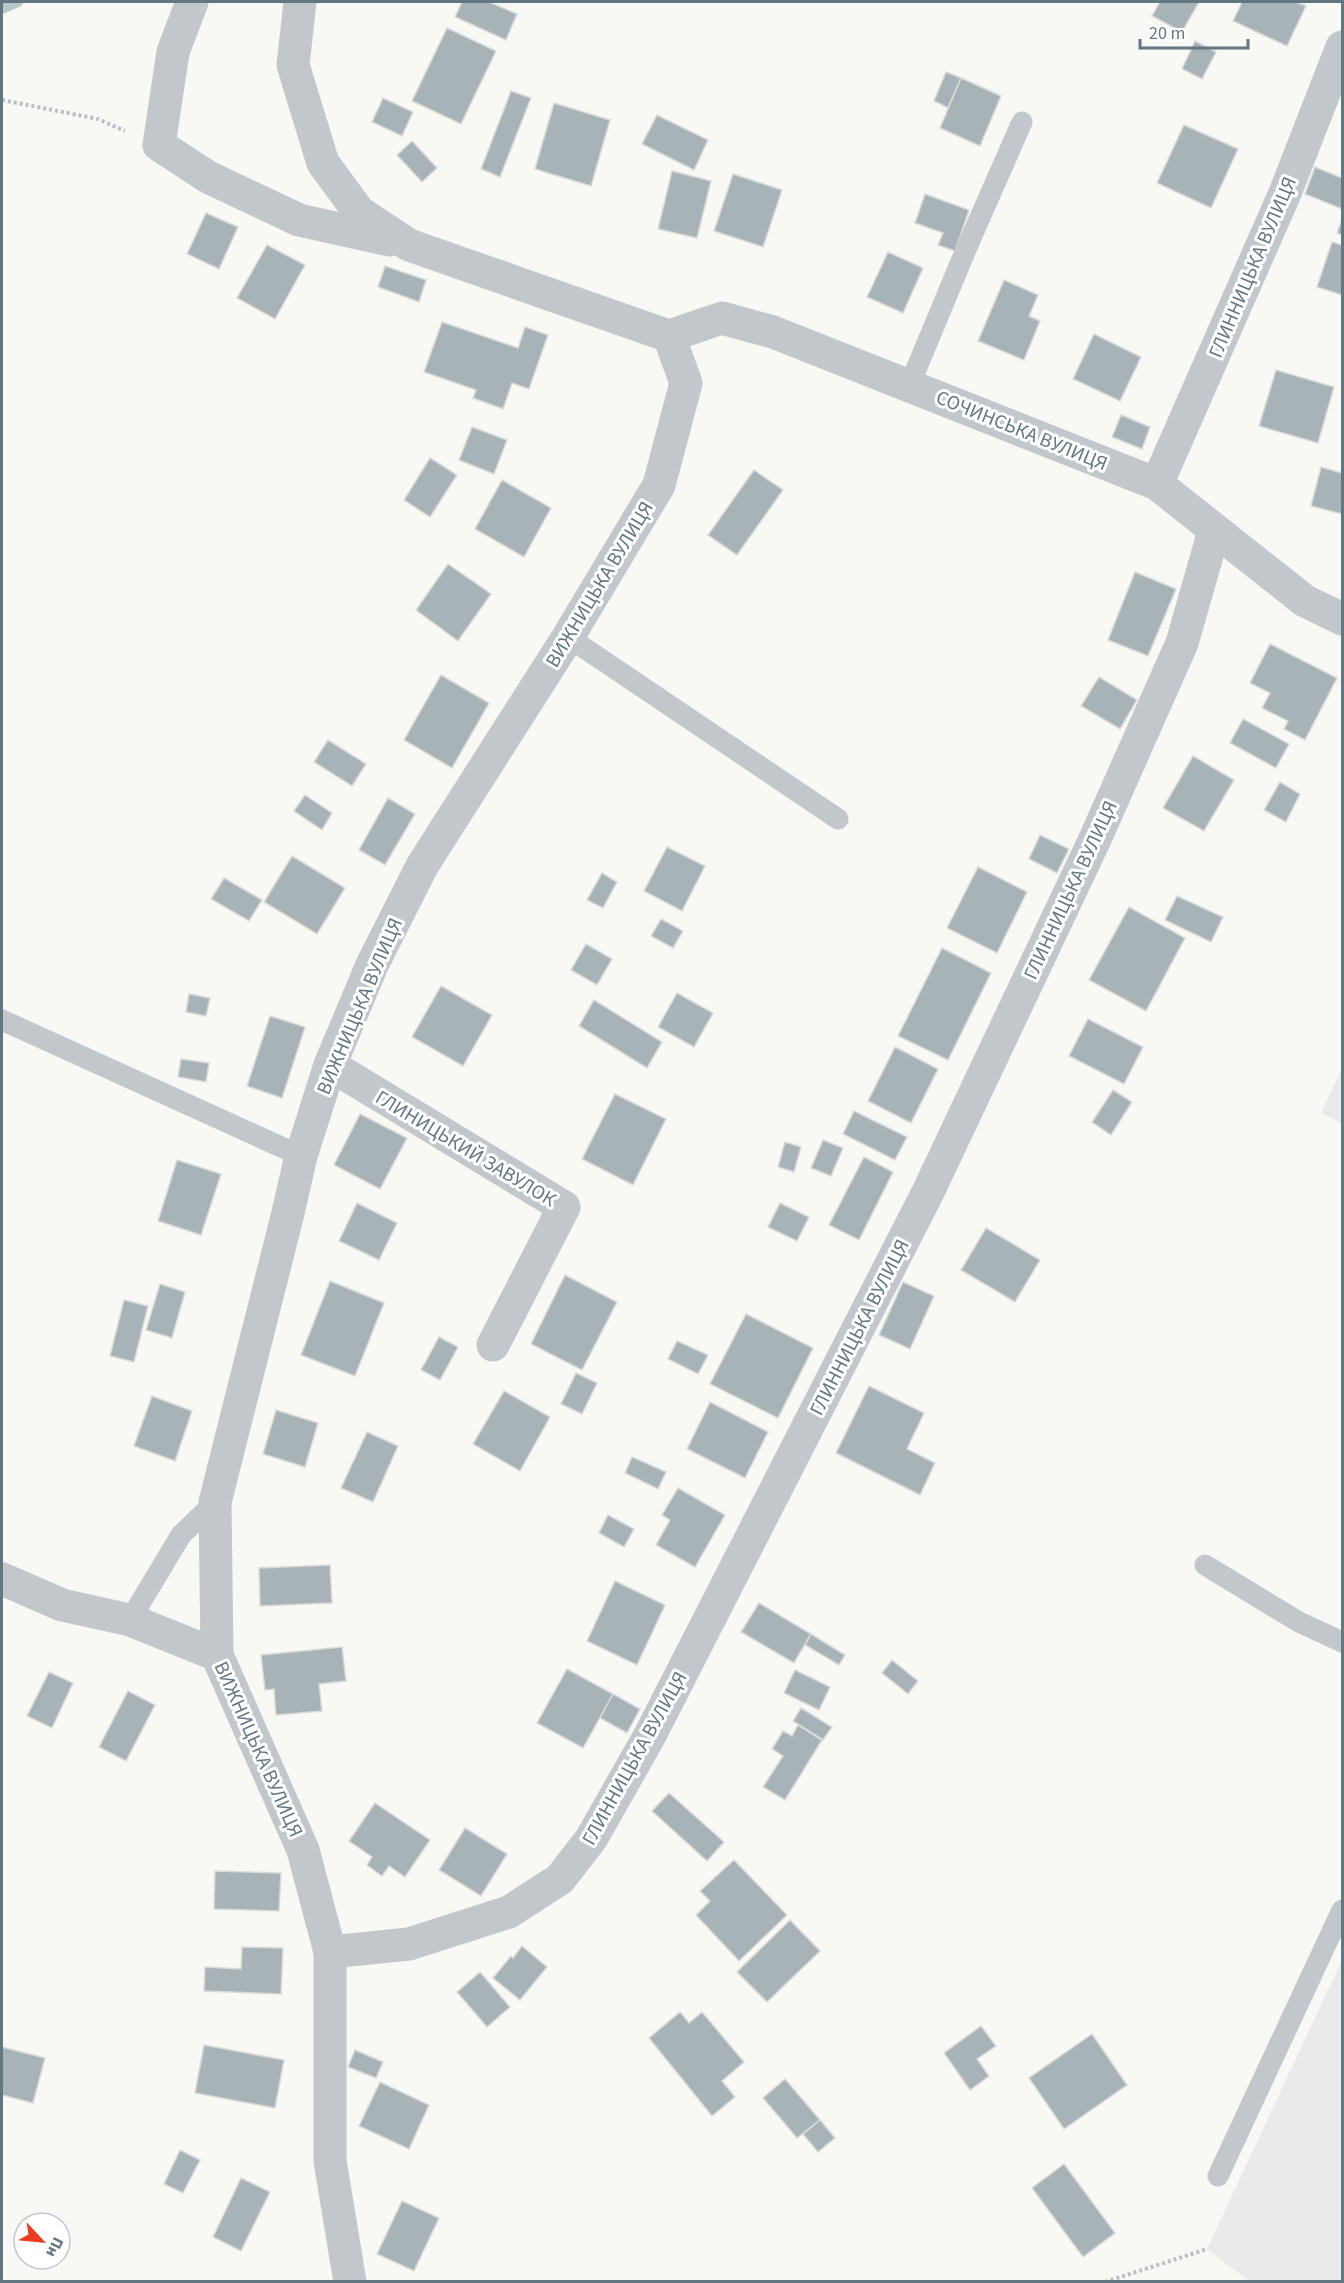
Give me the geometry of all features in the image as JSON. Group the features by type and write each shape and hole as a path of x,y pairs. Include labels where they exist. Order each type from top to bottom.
{"street":[{"path":"192,2 172,52 159,145 208,177 299,220 408,245 669,336"},
{"path":"300,2 293,65 322,163 359,212 408,245"},
{"name":"ГЛИННИЦЬКА ВУЛИЦЯ","path":"1157,484 1285,193 1342,47"},
{"name":"СОЧИНСЬКА ВУЛИЦЯ","path":"669,336 722,318 773,332 910,384 1157,484 1305,601 1342,619"},
{"name":"ВИЖНИЦЬКА ВУЛИЦЯ","path":"350,2282 330,2161 330,1952 303,1850 217,1654 215,1502 301,1156 330,1065 372,965 422,866 568,637 659,484 686,383 669,336"},
{"name":"ГЛИННИЦЬКА ВУЛИЦЯ","path":"330,1952 409,1944 509,1912 560,1879 591,1839 649,1737 928,1192 1090,850 1182,643 1214,531"},
{"name":"ГЛИНИЦЬКИЙ ЗАВУЛОК","path":"330,1065 564,1208 493,1345"},
{"path":"7,1586 62,1605 130,1620 217,1654"}],"lane":[{"path":"910,384 1022,122"},
{"path":"568,637 838,819"},
{"path":"2,1020 301,1156"},
{"path":"130,1620 181,1535 215,1502"},
{"path":"1205,1565 1299,1622 1342,1642"},
{"path":"1218,2176 1342,1910"}],"path":[{"path":"2,100 98,119 159,145"},
{"path":"1105,2282 1207,2248"}],"shaded area":[{"path":"1342,1069 1342,1123 1321,1113"},
{"path":"1342,1960 1342,2281 1249,2281 1207,2249"}],"building":[{"path":"462,2 489,2 517,14 506,40 455,17"},
{"path":"1160,2 1199,2 1182,32 1152,16"},
{"path":"1242,2 1296,2 1306,6 1287,46 1233,21"},
{"path":"447,28 496,51 461,124 412,101"},
{"path":"1195,41 1216,52 1202,79 1182,69"},
{"path":"946,72 961,78 948,108 934,101"},
{"path":"961,78 1001,96 980,146 940,128"},
{"path":"511,91 531,98 500,177 481,169"},
{"path":"383,98 413,112 402,136 372,122"},
{"path":"554,103 610,120 591,186 535,169"},
{"path":"657,115 708,140 694,170 642,144"},
{"path":"1184,125 1238,149 1211,208 1157,183"},
{"path":"412,141 437,168 422,182 397,155"},
{"path":"1315,167 1342,178 1342,209 1305,194"},
{"path":"672,171 711,181 697,238 658,229"},
{"path":"733,174 782,190 763,247 714,231"},
{"path":"925,194 969,210 955,251 938,245 943,233 915,223"},
{"path":"206,213 238,227 219,269 187,254"},
{"path":"1342,219 1342,235 1337,233"},
{"path":"1332,242 1342,245 1342,295 1317,287"},
{"path":"267,245 305,265 275,319 237,298"},
{"path":"888,252 923,268 903,313 867,297"},
{"path":"385,266 426,280 419,302 378,287"},
{"path":"1004,280 1038,295 1029,316 1040,321 1024,360 978,341"},
{"path":"442,322 518,348 525,327 548,335 529,389 512,383 503,409 473,398 476,390 424,372"},
{"path":"1094,334 1141,357 1120,401 1073,379"},
{"path":"1276,370 1334,387 1318,443 1259,426"},
{"path":"1121,415 1150,427 1142,449 1112,437"},
{"path":"472,427 507,440 494,474 459,460"},
{"path":"430,458 457,475 430,517 404,500"},
{"path":"1321,467 1342,473 1342,514 1311,506"},
{"path":"754,470 783,490 737,555 708,535"},
{"path":"502,480 551,508 524,557 475,529"},
{"path":"448,564 491,594 458,641 416,610"},
{"path":"1135,572 1176,589 1148,656 1108,640"},
{"path":"1270,644 1337,678 1305,740 1284,729 1288,721 1262,708 1270,693 1250,683"},
{"path":"441,675 489,703 452,768 404,740"},
{"path":"1099,677 1137,700 1120,729 1081,706"},
{"path":"1243,719 1289,744 1276,768 1230,743"},
{"path":"328,740 366,764 352,786 314,762"},
{"path":"1193,756 1234,780 1204,831 1163,808"},
{"path":"1280,782 1300,794 1286,822 1264,810"},
{"path":"305,795 332,813 322,830 294,811"},
{"path":"388,798 415,814 385,865 359,850"},
{"path":"1040,835 1069,849 1057,873 1029,859"},
{"path":"667,847 705,866 682,911 644,891"},
{"path":"292,856 345,888 317,934 264,902"},
{"path":"978,867 1027,892 997,953 947,928"},
{"path":"602,873 617,882 603,908 587,900"},
{"path":"224,878 262,900 249,921 211,899"},
{"path":"1177,896 1223,917 1211,942 1165,920"},
{"path":"1129,907 1185,938 1146,1011 1089,980"},
{"path":"661,919 683,931 673,948 651,936"},
{"path":"586,944 612,959 597,985 571,970"},
{"path":"942,948 991,973 948,1060 898,1036"},
{"path":"441,986 492,1015 463,1066 412,1037"},
{"path":"677,993 713,1013 694,1047 658,1027"},
{"path":"189,994 210,998 206,1016 186,1012"},
{"path":"594,1000 662,1042 647,1068 579,1026"},
{"path":"270,1016 305,1027 282,1098 247,1086"},
{"path":"1088,1019 1143,1047 1124,1084 1069,1056"},
{"path":"895,1047 938,1069 911,1123 868,1101"},
{"path":"181,1059 209,1063 206,1082 178,1077"},
{"path":"1113,1090 1132,1102 1111,1135 1092,1122"},
{"path":"615,1094 666,1119 633,1185 582,1159"},
{"path":"854,1111 907,1137 895,1160 843,1134"},
{"path":"360,1114 407,1138 380,1189 334,1165"},
{"path":"823,1140 843,1148 831,1176 811,1168"},
{"path":"785,1142 801,1147 794,1172 778,1167"},
{"path":"864,1157 893,1172 859,1240 829,1225"},
{"path":"177,1160 221,1174 201,1235 158,1221"},
{"path":"357,1203 397,1223 379,1260 339,1241"},
{"path":"780,1203 809,1217 797,1241 768,1227"},
{"path":"986,1228 1040,1260 1015,1302 961,1270"},
{"path":"565,1275 617,1302 582,1370 531,1344"},
{"path":"330,1281 384,1303 355,1376 301,1355"},
{"path":"903,1282 934,1296 910,1349 879,1335"},
{"path":"160,1284 185,1292 172,1338 146,1330"},
{"path":"124,1300 148,1306 134,1362 110,1356"},
{"path":"746,1314 813,1348 778,1418 710,1384"},
{"path":"439,1337 458,1347 440,1380 421,1370"},
{"path":"677,1341 708,1355 698,1374 668,1359"},
{"path":"576,1373 597,1383 582,1414 561,1404"},
{"path":"869,1386 924,1413 907,1449 935,1463 920,1495 836,1453"},
{"path":"504,1391 550,1417 520,1471 473,1444"},
{"path":"152,1396 192,1411 175,1461 134,1446"},
{"path":"710,1402 768,1432 745,1478 687,1449"},
{"path":"276,1410 318,1423 305,1467 263,1454"},
{"path":"367,1432 398,1446 373,1502 341,1488"},
{"path":"632,1457 666,1472 658,1489 625,1473"},
{"path":"678,1488 725,1515 695,1567 656,1545 670,1520 662,1515"},
{"path":"608,1515 634,1529 624,1547 599,1533"},
{"path":"330,1565 332,1603 260,1606 259,1568"},
{"path":"615,1581 665,1605 637,1665 587,1641"},
{"path":"759,1603 811,1634 794,1663 741,1632"},
{"path":"811,1634 845,1655 839,1665 805,1645"},
{"path":"342,1647 346,1681 319,1684 322,1711 276,1715 274,1689 265,1690 261,1655"},
{"path":"892,1660 918,1681 908,1694 882,1673"},
{"path":"567,1669 613,1694 583,1748 537,1723"},
{"path":"795,1670 830,1687 819,1710 784,1693"},
{"path":"49,1672 73,1683 52,1728 27,1716"},
{"path":"128,1691 155,1705 126,1761 99,1747"},
{"path":"613,1694 640,1709 627,1733 600,1718"},
{"path":"801,1708 832,1727 823,1740 793,1721"},
{"path":"798,1725 822,1740 785,1800 763,1787 783,1756 772,1749 783,1731 792,1736"},
{"path":"669,1793 724,1842 707,1861 652,1811"},
{"path":"375,1803 430,1840 405,1877 389,1866 382,1876 367,1865 372,1857 349,1841"},
{"path":"465,1828 507,1854 481,1896 439,1870"},
{"path":"734,1860 787,1915 739,1961 696,1915 710,1901 700,1891"},
{"path":"215,1871 281,1873 279,1911 214,1909"},
{"path":"790,1920 820,1951 767,2002 737,1972"},
{"path":"522,1946 547,1967 520,2000 493,1978"},
{"path":"242,1947 283,1948 281,1994 204,1991 205,1967 241,1969"},
{"path":"480,1972 510,2007 487,2027 457,1992"},
{"path":"680,2012 689,2023 702,2012 744,2062 722,2081 735,2097 712,2116 649,2038"},
{"path":"981,2026 996,2046 977,2059 989,2076 970,2090 944,2053"},
{"path":"1092,2034 1127,2085 1064,2129 1029,2078"},
{"path":"204,2045 284,2060 275,2108 195,2093"},
{"path":"2,2047 45,2058 33,2103 2,2095"},
{"path":"355,2050 383,2062 376,2078 348,2067"},
{"path":"785,2079 820,2120 797,2138 763,2098"},
{"path":"380,2082 429,2105 409,2149 359,2126"},
{"path":"820,2120 835,2138 818,2152 803,2134"},
{"path":"180,2150 200,2160 183,2193 164,2184"},
{"path":"1064,2164 1115,2233 1083,2257 1032,2188"},
{"path":"241,2178 270,2192 241,2251 213,2237"},
{"path":"402,2201 439,2218 414,2271 377,2254"}],"waterway":[{"path":"2,9 18,2"}]}
